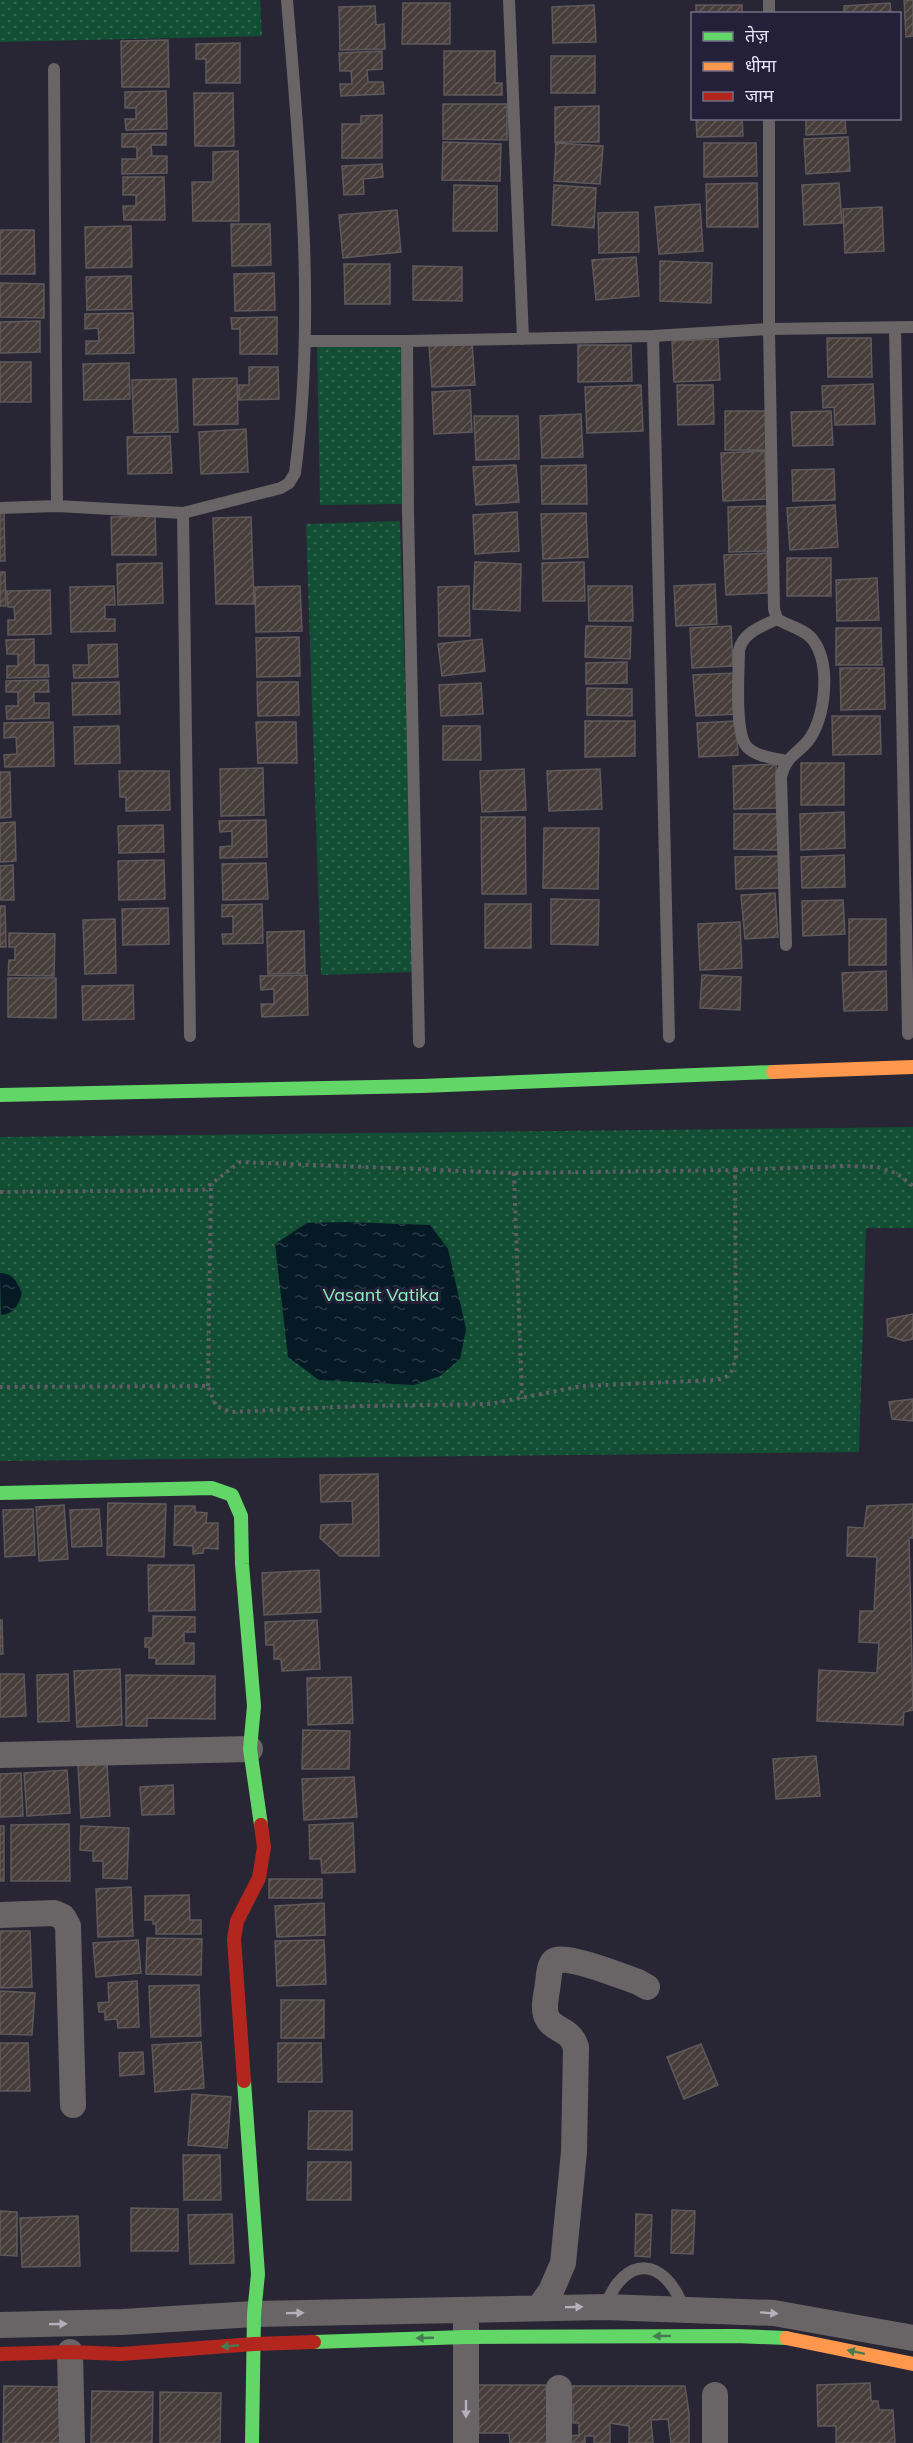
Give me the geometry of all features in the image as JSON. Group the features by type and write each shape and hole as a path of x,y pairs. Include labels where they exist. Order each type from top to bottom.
{"street":[{"path":"0,1095 422,1086 913,1067"},
{"path":"0,1493 212,1488 232,1495 241,1516 242,1564 254,1706 250,1749 264,1847 259,1878 237,1920 234,1939 258,2274 254,2314 252,2443"},
{"path":"0,1755 250,1749"},
{"path":"0,1915 54,1913 63,1917 68,1926 73,2105"},
{"path":"539,2308 551,2291 563,2263 574,2152 576,2047 573,2037 566,2030 553,2025 546,2016 550,1969 552,1964 560,1958 577,1961 638,1982 647,1988"},
{"path":"0,2325 122,2322 254,2314 605,2307 774,2313 913,2338"},
{"path":"466,2308 466,2443"},
{"path":"0,2354 70,2352 121,2354 254,2344 466,2337 697,2335 779,2337 913,2364"},
{"path":"70,2352 72,2443"},
{"path":"559,2388 559,2443"},
{"path":"715,2395 716,2443"}],"lane":[{"path":"0,507 57,506 183,513 272,491 289,483 296,473 306,341 304,219 287,0"},
{"path":"509,0 523,339"},
{"path":"54,69 57,506"},
{"path":"769,120 769,329 774,609 777,619 812,638 823,662 825,681 816,727 807,741 786,762 781,777 786,945"},
{"path":"306,341 523,339 653,336 769,329 913,327"},
{"path":"895,328 908,1034"},
{"path":"653,336 669,1037"},
{"path":"407,341 408,512 419,1042"},
{"path":"183,513 190,1036"},
{"path":"777,619 757,629 741,642 740,723 742,739 747,747 759,754 786,762"},
{"path":"605,2307 617,2281 626,2272 645,2268 658,2272 670,2282 678,2293 684,2310"}],"path":[{"path":"0,1192 202,1190 240,1162 514,1173 877,1167 896,1173 913,1185"},
{"path":"211,1183 207,1386 216,1406 231,1412 490,1404 582,1386 727,1378 733,1371 736,1356 735,1170"},
{"path":"514,1173 522,1399"},
{"path":"0,1386 207,1386"}],"green space":[{"path":"0,0 260,0 262,36 0,42"},
{"path":"317,346 402,346 404,504 320,505"},
{"path":"400,521 414,972 321,975 306,524"},
{"name":"Vasant Vatika","path":"913,1127 913,1228 866,1228 859,1452 0,1461 0,1137"}],"water":[{"path":"307,1223 430,1225 448,1249 466,1329 460,1359 440,1376 414,1385 319,1380 288,1357 275,1244"},
{"path":"0,1273 11,1276 22,1293 15,1308 1,1315"}],"building":[{"path":"904,0 913,0 913,36 906,37"},
{"path":"403,3 450,3 450,44 402,44"},
{"path":"890,3 891,12 844,12 844,6"},
{"path":"594,5 596,42 553,43 552,7"},
{"path":"696,5 742,5 742,12 696,12"},
{"path":"375,6 376,25 384,24 385,49 340,50 339,7"},
{"path":"168,40 169,87 122,87 121,41"},
{"path":"240,43 240,83 206,83 206,59 196,59 196,44"},
{"path":"382,51 382,69 367,70 368,82 383,82 384,94 341,96 340,84 352,84 351,71 340,71 339,53"},
{"path":"444,51 495,51 495,83 502,83 502,95 444,95"},
{"path":"551,56 595,56 595,93 551,93"},
{"path":"166,91 167,129 126,130 125,119 136,119 136,108 125,108 125,92"},
{"path":"194,93 233,93 234,146 195,146"},
{"path":"443,104 507,104 507,140 443,139"},
{"path":"599,106 599,142 555,142 555,107"},
{"path":"382,115 382,158 342,158 342,124 361,124 361,116"},
{"path":"696,120 742,120 743,136 697,137"},
{"path":"806,120 845,120 846,133 806,135"},
{"path":"166,133 166,145 151,145 152,156 167,156 167,173 122,174 122,159 137,159 137,147 122,147 122,134"},
{"path":"848,137 850,171 806,174 804,139"},
{"path":"443,142 501,144 500,181 442,180"},
{"path":"556,143 603,146 600,184 554,181"},
{"path":"704,143 756,143 757,176 704,177"},
{"path":"238,151 239,221 193,221 192,182 213,182 213,152"},
{"path":"382,164 383,177 363,179 364,194 344,195 342,166"},
{"path":"123,177 164,177 165,220 124,220 123,206 136,206 136,195 123,195"},
{"path":"757,183 758,227 707,227 706,184"},
{"path":"839,183 842,223 804,225 802,185"},
{"path":"454,185 497,186 497,231 453,231"},
{"path":"554,185 596,188 594,228 552,225"},
{"path":"700,204 703,251 659,254 655,207"},
{"path":"882,207 884,251 845,253 843,209"},
{"path":"397,210 401,252 343,258 339,215"},
{"path":"638,212 639,252 599,253 598,213"},
{"path":"231,224 270,224 271,265 232,266"},
{"path":"131,226 132,267 86,268 85,227"},
{"path":"0,230 34,230 35,274 0,274"},
{"path":"636,257 639,296 596,300 592,260"},
{"path":"660,261 712,263 711,303 660,301"},
{"path":"344,264 390,264 390,304 345,304"},
{"path":"413,266 462,267 462,301 413,300"},
{"path":"274,273 275,310 235,311 234,274"},
{"path":"131,276 132,309 87,310 86,277"},
{"path":"0,283 44,284 44,318 0,317"},
{"path":"133,313 134,353 86,354 86,341 99,341 98,328 85,329 85,314"},
{"path":"277,317 277,354 240,354 240,329 232,329 231,318"},
{"path":"40,321 40,352 0,353 0,322"},
{"path":"827,338 871,338 872,377 828,377"},
{"path":"718,339 720,380 674,382 672,341"},
{"path":"472,342 475,385 432,387 429,344"},
{"path":"578,345 631,345 632,381 578,382"},
{"path":"0,362 31,362 31,402 0,402"},
{"path":"129,363 130,399 84,400 83,364"},
{"path":"249,367 278,367 279,399 239,400 239,385 249,385"},
{"path":"237,378 238,424 194,425 193,379"},
{"path":"176,379 178,432 134,433 132,380"},
{"path":"873,384 875,424 835,425 834,407 823,408 822,386"},
{"path":"641,385 643,431 587,433 585,387"},
{"path":"677,385 713,385 714,424 678,425"},
{"path":"470,390 472,432 434,434 432,392"},
{"path":"725,411 767,411 767,450 725,450"},
{"path":"831,411 833,445 793,446 791,412"},
{"path":"581,414 583,457 542,458 540,416"},
{"path":"474,416 518,416 519,459 476,460"},
{"path":"246,429 248,472 201,474 199,432"},
{"path":"170,436 172,473 128,474 127,437"},
{"path":"765,451 767,499 723,501 721,453"},
{"path":"516,465 519,502 476,505 473,467"},
{"path":"586,465 587,504 542,504 541,466"},
{"path":"834,469 835,500 793,501 792,470"},
{"path":"835,505 838,547 790,550 787,508"},
{"path":"767,506 768,551 729,552 728,507"},
{"path":"517,512 519,551 475,554 473,515"},
{"path":"0,513 4,513 5,561 0,561"},
{"path":"586,513 588,557 543,559 541,514"},
{"path":"155,516 156,555 112,555 111,517"},
{"path":"251,517 254,604 216,604 213,518"},
{"path":"767,553 770,593 726,595 724,555"},
{"path":"787,558 831,558 831,596 787,596"},
{"path":"475,562 521,564 520,611 473,609"},
{"path":"584,562 585,601 543,601 542,563"},
{"path":"162,563 163,603 118,605 117,564"},
{"path":"0,572 5,572 6,606 0,606"},
{"path":"877,578 879,620 837,621 836,580"},
{"path":"715,584 717,624 676,626 674,586"},
{"path":"114,586 115,605 105,605 105,619 115,619 115,631 71,632 70,587"},
{"path":"300,586 302,631 256,632 255,587"},
{"path":"469,586 470,636 439,636 438,587"},
{"path":"588,586 632,586 633,621 589,621"},
{"path":"50,590 51,634 8,635 8,620 15,620 14,607 8,607 7,591"},
{"path":"586,626 631,627 630,659 585,657"},
{"path":"731,626 733,666 692,668 690,628"},
{"path":"836,628 881,628 882,665 836,665"},
{"path":"299,637 300,676 257,677 256,638"},
{"path":"34,639 34,665 48,665 49,677 7,678 7,666 18,666 18,654 7,654 6,640"},
{"path":"482,639 485,671 442,676 438,644"},
{"path":"117,644 118,677 74,678 73,665 89,665 88,645"},
{"path":"627,662 627,683 586,684 586,663"},
{"path":"840,668 884,668 885,709 841,710"},
{"path":"735,673 738,714 696,716 693,675"},
{"path":"48,680 49,692 34,692 34,703 49,703 49,718 7,719 6,706 18,706 18,692 6,692 6,681"},
{"path":"119,682 120,714 73,715 72,683"},
{"path":"257,682 298,682 299,715 258,716"},
{"path":"481,683 483,714 441,716 439,685"},
{"path":"587,688 632,689 632,716 587,715"},
{"path":"832,716 880,716 881,754 833,755"},
{"path":"585,721 635,721 635,756 585,757"},
{"path":"736,721 738,755 699,757 697,723"},
{"path":"53,722 54,766 5,767 4,755 17,754 16,737 4,738 4,723"},
{"path":"256,722 296,722 297,763 258,763"},
{"path":"119,726 120,763 75,764 74,727"},
{"path":"443,726 480,726 481,760 443,760"},
{"path":"801,763 844,763 844,805 801,805"},
{"path":"776,764 778,808 734,809 733,766"},
{"path":"263,768 264,815 221,816 220,769"},
{"path":"524,769 526,810 482,812 480,771"},
{"path":"600,769 602,809 549,811 547,771"},
{"path":"119,771 169,771 170,810 126,811 126,797 120,797"},
{"path":"0,772 10,772 11,817 0,818"},
{"path":"844,812 845,848 801,850 800,814"},
{"path":"734,814 778,814 778,850 734,849"},
{"path":"481,817 525,817 526,894 482,894"},
{"path":"266,820 267,857 220,858 220,847 232,846 232,831 220,832 219,821"},
{"path":"15,822 16,861 0,862 0,823"},
{"path":"163,825 164,852 119,853 118,826"},
{"path":"544,828 599,828 598,889 543,888"},
{"path":"844,855 845,887 802,888 801,857"},
{"path":"779,856 780,888 736,889 735,857"},
{"path":"164,860 165,899 119,900 118,861"},
{"path":"266,863 268,899 223,900 222,864"},
{"path":"13,865 14,900 0,900 0,866"},
{"path":"775,893 778,937 745,939 741,895"},
{"path":"551,899 599,900 598,945 551,944"},
{"path":"843,900 845,934 803,936 802,901"},
{"path":"262,904 263,943 223,944 222,934 233,934 233,916 222,917 222,905"},
{"path":"485,904 531,904 531,948 485,948"},
{"path":"0,906 5,906 6,947 0,947"},
{"path":"168,908 169,944 123,945 122,909"},
{"path":"115,919 116,973 85,974 83,920"},
{"path":"849,919 886,919 886,965 849,965"},
{"path":"740,922 742,968 700,970 698,924"},
{"path":"304,931 305,973 268,974 267,932"},
{"path":"9,933 55,934 54,976 8,975 9,960 15,960 15,947 9,947"},
{"path":"886,971 887,1010 844,1011 842,973"},
{"path":"307,975 308,1015 262,1017 261,1004 274,1004 274,989 261,990 260,976"},
{"path":"702,975 741,977 740,1010 700,1008"},
{"path":"8,978 56,978 56,1018 8,1017"},
{"path":"133,985 134,1019 83,1020 82,986"},
{"path":"913,1314 913,1339 904,1341 888,1336 887,1319"},
{"path":"913,1399 913,1421 892,1419 889,1402"},
{"path":"378,1474 379,1556 340,1556 320,1538 321,1525 353,1524 352,1501 321,1502 320,1475"},
{"path":"108,1503 166,1504 164,1557 107,1555"},
{"path":"913,1504 913,1538 909,1538 913,1710 904,1712 903,1725 817,1721 819,1670 877,1673 879,1643 859,1642 860,1611 874,1611 877,1557 847,1556 848,1527 864,1528 867,1506"},
{"path":"64,1505 68,1559 39,1561 36,1507"},
{"path":"175,1506 195,1506 195,1512 207,1513 206,1523 218,1523 218,1549 204,1548 203,1553 193,1554 193,1546 174,1545"},
{"path":"33,1509 35,1555 5,1557 3,1510"},
{"path":"99,1509 102,1546 72,1547 70,1510"},
{"path":"148,1565 194,1565 195,1610 149,1611"},
{"path":"319,1570 321,1612 264,1615 262,1573"},
{"path":"153,1616 195,1617 195,1632 184,1632 184,1643 194,1643 194,1664 156,1664 156,1658 149,1658 149,1647 145,1647 145,1638 153,1638"},
{"path":"0,1620 2,1620 3,1654 0,1654"},
{"path":"317,1620 320,1669 282,1671 281,1659 274,1659 274,1645 266,1645 265,1622"},
{"path":"120,1669 122,1725 77,1727 74,1671"},
{"path":"0,1674 24,1674 26,1716 0,1717"},
{"path":"68,1674 69,1721 38,1722 37,1675"},
{"path":"126,1675 215,1676 215,1719 147,1718 147,1726 126,1726"},
{"path":"351,1677 353,1723 308,1725 307,1678"},
{"path":"303,1730 350,1731 349,1769 302,1769"},
{"path":"816,1756 820,1796 776,1799 773,1759"},
{"path":"107,1764 110,1816 81,1818 78,1765"},
{"path":"67,1770 70,1813 27,1816 24,1773"},
{"path":"21,1773 23,1816 0,1817 0,1774"},
{"path":"354,1777 357,1817 304,1820 302,1779"},
{"path":"173,1785 174,1814 142,1815 140,1787"},
{"path":"353,1823 355,1872 322,1873 321,1859 310,1859 309,1825"},
{"path":"69,1824 70,1881 11,1881 11,1825"},
{"path":"0,1826 4,1826 4,1881 0,1881"},
{"path":"81,1826 129,1828 127,1879 103,1878 103,1861 93,1861 93,1851 80,1850"},
{"path":"269,1879 322,1879 322,1898 269,1898"},
{"path":"131,1887 133,1936 98,1937 96,1889"},
{"path":"189,1895 190,1920 201,1920 201,1934 156,1934 156,1924 153,1924 153,1920 145,1920 145,1896"},
{"path":"324,1903 325,1935 277,1937 275,1906"},
{"path":"0,1931 30,1931 32,1987 0,1988"},
{"path":"147,1938 202,1939 201,1975 146,1974"},
{"path":"138,1940 141,1973 96,1977 93,1943"},
{"path":"324,1940 326,1984 277,1986 275,1941"},
{"path":"137,1981 139,2027 118,2028 117,2019 105,2020 105,2012 99,2012 98,2003 109,2002 108,1983"},
{"path":"199,1985 201,2036 151,2037 149,1986"},
{"path":"0,1991 35,1993 32,2035 0,2034"},
{"path":"281,2000 324,2000 324,2038 281,2038"},
{"path":"201,2042 204,2088 155,2092 152,2045"},
{"path":"0,2043 28,2043 30,2091 0,2091"},
{"path":"278,2043 321,2043 322,2082 278,2082"},
{"path":"701,2044 718,2085 684,2099 667,2057"},
{"path":"143,2052 144,2074 120,2076 119,2053"},
{"path":"192,2094 231,2097 227,2148 188,2145"},
{"path":"309,2111 352,2111 352,2150 308,2149"},
{"path":"183,2155 220,2155 221,2200 184,2200"},
{"path":"308,2162 351,2162 351,2200 307,2200"},
{"path":"131,2208 178,2209 178,2251 131,2251"},
{"path":"672,2210 695,2211 693,2254 671,2253"},
{"path":"0,2211 17,2212 17,2256 0,2255"},
{"path":"232,2214 234,2263 190,2264 188,2215"},
{"path":"636,2214 652,2215 650,2257 635,2256"},
{"path":"78,2216 80,2266 22,2267 20,2218"},
{"path":"870,2383 871,2401 878,2401 879,2410 893,2410 895,2443 836,2443 836,2426 818,2426 817,2385"},
{"path":"478,2385 546,2385 549,2443 510,2443 509,2433 479,2433"},
{"path":"4,2386 65,2387 64,2443 3,2443"},
{"path":"568,2386 685,2386 689,2413 689,2443 671,2443 668,2419 651,2420 653,2443 629,2443 629,2426 610,2423 610,2443 594,2443 594,2436 585,2436 585,2443 571,2443 571,2436 579,2435 579,2423 573,2423 573,2404 568,2404"},
{"path":"92,2391 153,2392 152,2443 91,2443"},
{"path":"160,2392 221,2393 220,2443 160,2443"}],"traffic: fast":[{"path":"0,1095 422,1086 773,1072"},
{"path":"0,1493 212,1488 232,1495 241,1516 242,1564 254,1706 250,1749 261,1825"},
{"path":"244,2081 258,2274 254,2314 252,2443"},
{"path":"314,2342 466,2337 736,2336 786,2338"}],"traffic: slow":[{"path":"773,1072 913,1067"},
{"path":"786,2338 913,2364"}],"traffic: jam":[{"path":"244,2081 234,1939 237,1921 259,1878 264,1847 261,1825"},
{"path":"0,2354 70,2352 121,2354 314,2342"}]}
